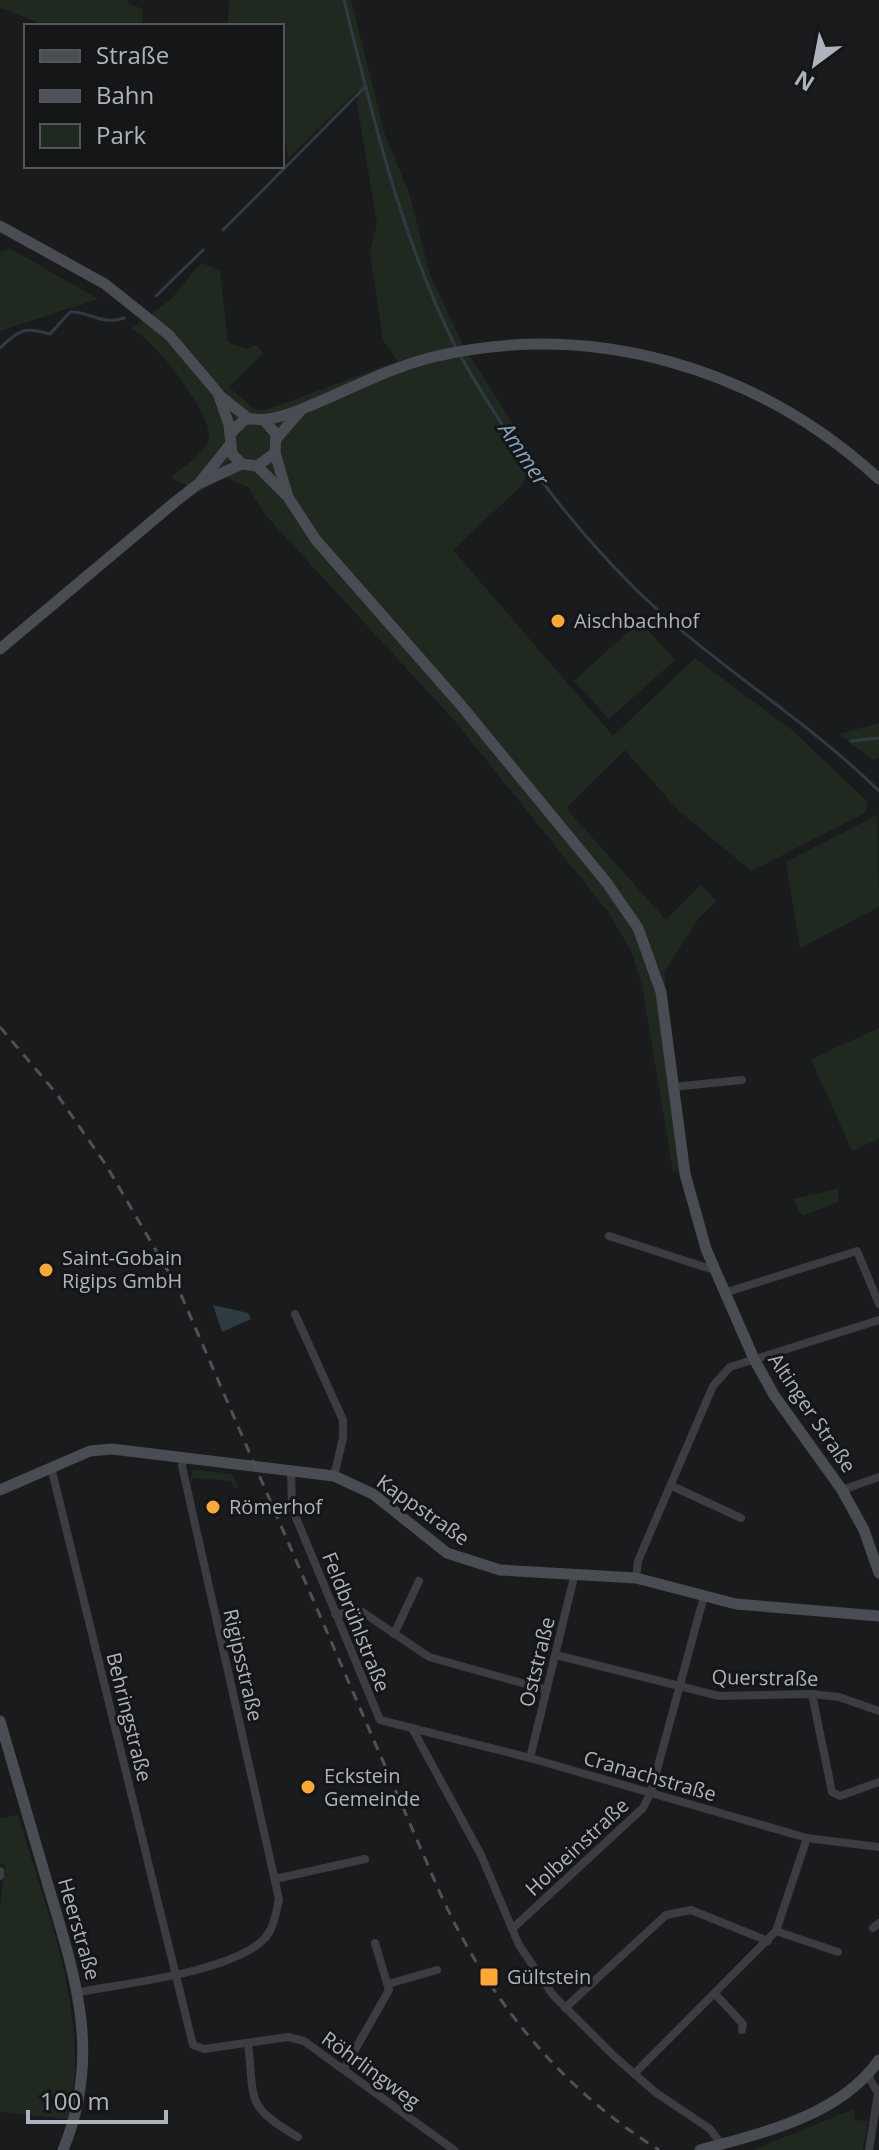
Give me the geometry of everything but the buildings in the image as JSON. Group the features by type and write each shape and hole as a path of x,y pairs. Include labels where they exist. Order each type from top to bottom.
{"street":[{"path":"0,226 77,267 136,306 187,354 218,393 248,418 264,420 303,409 369,377 437,356 542,345 582,346 639,354 688,366 734,383 790,411 833,440 879,479"},
{"path":"218,393 230,440 242,464"},
{"path":"288,497 275,453 277,438 303,409"},
{"path":"0,649 198,484 230,440 237,424 248,418"},
{"path":"264,420 277,438"},
{"path":"257,466 275,453"},
{"path":"198,484 242,464 257,466 288,497"},
{"name":"Altinger Straße","path":"288,497 331,559 460,704 630,914 657,975 685,1174 698,1227 714,1270 754,1359 774,1395 842,1490 864,1530 879,1573"},
{"path":"672,1087 742,1080"},
{"path":"609,1236 714,1270"},
{"path":"724,1293 857,1251 879,1304"},
{"path":"295,1314 343,1420 343,1438 334,1476"},
{"path":"636,1578 638,1561 713,1386 730,1367 879,1320"},
{"name":"Kappstraße","path":"0,1490 90,1451 112,1449 334,1476 373,1494 431,1542 462,1561 500,1570 636,1578 704,1596 779,1610 879,1616"},
{"name":"Rigipsstraße","path":"79,1992 176,1974 244,1956 266,1937 279,1899 182,1466 184,1458"},
{"name":"Behringstraße","path":"51,1467 176,1974"},
{"name":"Feldbrühlstraße","path":"291,1470 292,1508 378,1718 387,1724 412,1728"},
{"path":"842,1490 879,1477"},
{"path":"672,1486 741,1518"},
{"name":"Oststraße","path":"530,1758 575,1573"},
{"path":"394,1634 419,1581"},
{"name":"Holbeinstraße","path":"512,1929 643,1808 651,1792 681,1688 704,1596"},
{"path":"335,1614 361,1611 429,1657 547,1690"},
{"name":"Querstraße","path":"556,1655 719,1696 812,1694 839,1697 879,1711"},
{"path":"812,1694 832,1792 840,1796 879,1782"},
{"name":"Heerstraße","path":"0,1721 79,1992 81,2091 74,2123 63,2150"},
{"path":"412,1728 481,1855 527,1958 565,2008 634,2074 710,2129 721,2144"},
{"name":"Cranachstraße","path":"412,1728 530,1758 807,1838 879,1847"},
{"path":"634,2074 716,1995 776,1931 807,1838"},
{"path":"275,1879 365,1859"},
{"path":"565,2008 666,1915 691,1910 768,1941"},
{"path":"776,1931 838,1952"},
{"path":"344,2069 389,1990 375,1943"},
{"path":"388,1984 437,1970"},
{"name":"Röhrlingweg","path":"176,1974 193,2045 204,2049 288,2037 304,2041 454,2150"},
{"path":"716,1995 743,2024 742,2030"},
{"path":"248,2043 255,2103 262,2115 298,2137"},
{"path":"700,2150 812,2113 849,2092 868,2076 879,2060"},
{"path":"868,2076 878,2093 869,2150"}],"green space":[{"path":"0,0 128,0 128,3 143,9 142,24 43,24 0,8"},
{"path":"229,0 351,0 385,135 409,193 430,274 462,343 534,458 523,484 453,550 613,736 695,658 792,730 868,802 865,813 751,871 679,811 625,750 566,808 666,920 701,885 717,901 699,918 664,972 687,1171 673,1172 642,986 632,953 609,913 454,720 267,517 248,487 225,477 199,492 171,478 204,449 209,437 207,426 201,411 166,360 131,329 171,299 201,263 220,270 228,342 246,349 257,345 263,354 229,387 254,409 266,410 398,361 383,340 370,253 377,223 357,103 359,89 288,158 284,127 284,24 228,24"},
{"path":"11,249 98,299 0,331 0,252"},
{"path":"640,621 675,660 609,719 574,681"},
{"path":"879,723 879,758 873,760 839,734"},
{"path":"877,815 879,907 800,948 786,862"},
{"path":"879,1028 879,1139 852,1151 811,1059"},
{"path":"838,1189 838,1202 802,1216 793,1199"},
{"path":"193,1469 232,1474 239,1488 233,1487 232,1481 194,1478 189,1484"},
{"path":"18,1815 53,1927 70,2003 74,2080 69,2119 0,2112 0,1908 5,1865 0,1863 0,1818"},
{"path":"854,2109 855,2120 868,2121 863,2150 753,2150"}],"shaded area":[{"path":"213,1305 248,1313 251,1319 222,1332"}],"waterway":[{"name":"Ammer","path":"344,0 378,134 405,222 420,266 457,350"},
{"path":"223,230 364,88"},
{"path":"156,296 203,250"},
{"path":"0,348 22,331 50,334 70,312 109,320 124,318"},
{"name":"Ammer","path":"461,357 504,427 551,494 632,586 689,637 827,744 879,791"},
{"path":"851,741 879,738"}],"railway":[{"path":"0,1027 56,1093 106,1165 179,1290 459,1932 504,2005 530,2038 590,2099 659,2150"}],"place":[{"name":"Aischbachhof","path":"558,621"},
{"name":"Saint-Gobain Rigips GmbH","path":"46,1270"},
{"name":"Römerhof","path":"213,1507"},
{"name":"Eckstein Gemeinde","path":"308,1787"},
{"name":"Gültstein","path":"489,1977"}]}
